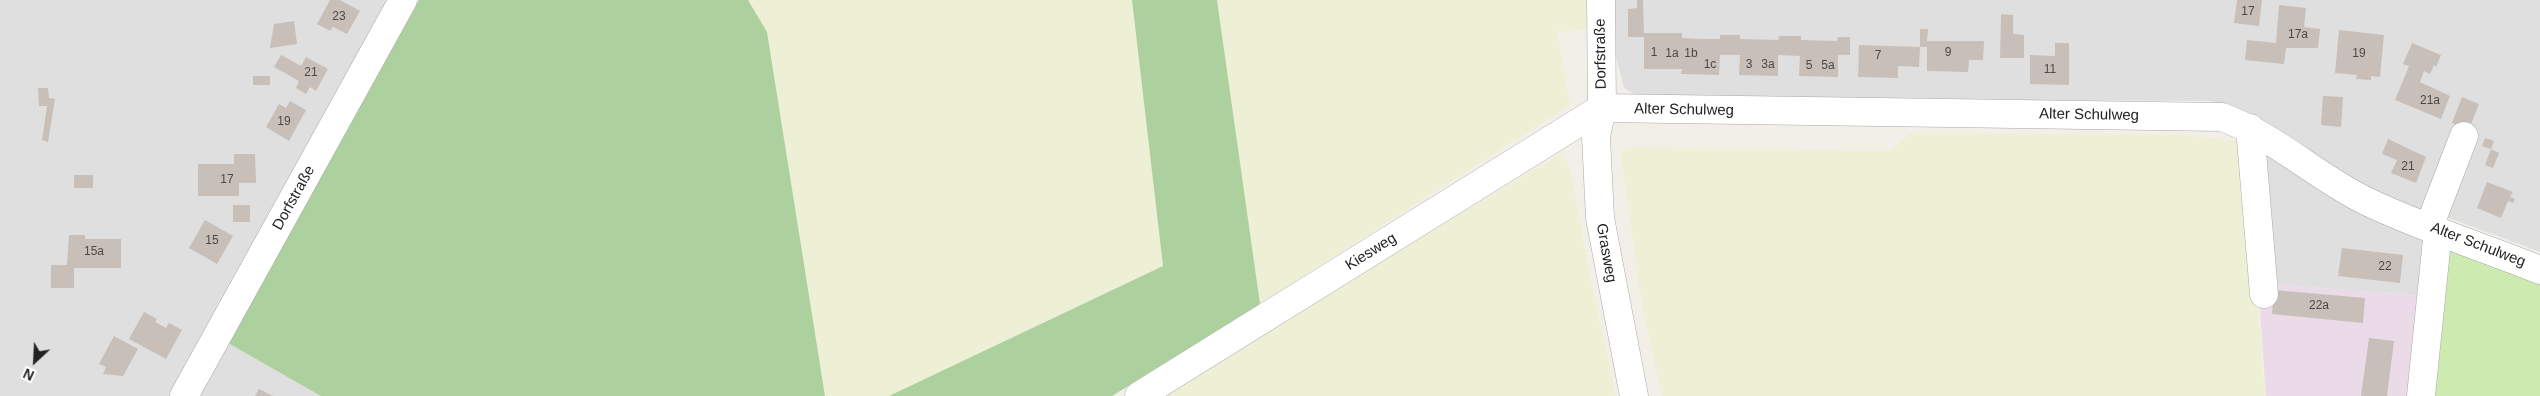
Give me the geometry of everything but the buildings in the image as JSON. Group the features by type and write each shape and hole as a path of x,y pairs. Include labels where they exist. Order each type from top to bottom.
{"street":[{"name":"Dorfstraße","path":"184,396 403,0"},
{"name":"Dorfstraße","path":"1601,0 1602,108"},
{"name":"Alter Schulweg","path":"1602,108 2222,117 2250,128 2278,144 2332,183 2368,202 2540,270"},
{"name":"Kiesweg","path":"1139,396 1602,108"},
{"name":"Grasweg","path":"1602,108 1596,137 1600,218 1634,396"},
{"path":"2250,128 2264,294"},
{"path":"2421,396 2433,228 2464,136"}],"shaded area":[{"path":"0,0 392,0 171,396 0,396"},
{"path":"1614,0 2540,0 2540,252 2441,215 2421,296 2258,283 2245,113 2211,101 1641,98 1624,88 1615,54"},
{"path":"2258,283 2421,296 2411,396 2266,396"},
{"path":"228,343 322,395 199,396"}],"green space":[{"path":"419,0 748,0 767,32 825,396 321,396 228,343"},
{"path":"748,0 1132,0 1163,266 889,396 825,396 767,32"},
{"path":"1132,0 1217,0 1260,304 1112,396 889,396 1163,266"},
{"path":"1217,0 1589,0 1589,29 1557,32 1570,105 1260,304"},
{"path":"1910,133 2187,135 2245,142 2265,396 1662,396 1642,307 1621,156 1627,147 1890,151"},
{"path":"1563,152 1572,177 1589,271 1616,396 1156,396"},
{"path":"2448,247 2540,283 2540,396 2426,396"}]}
